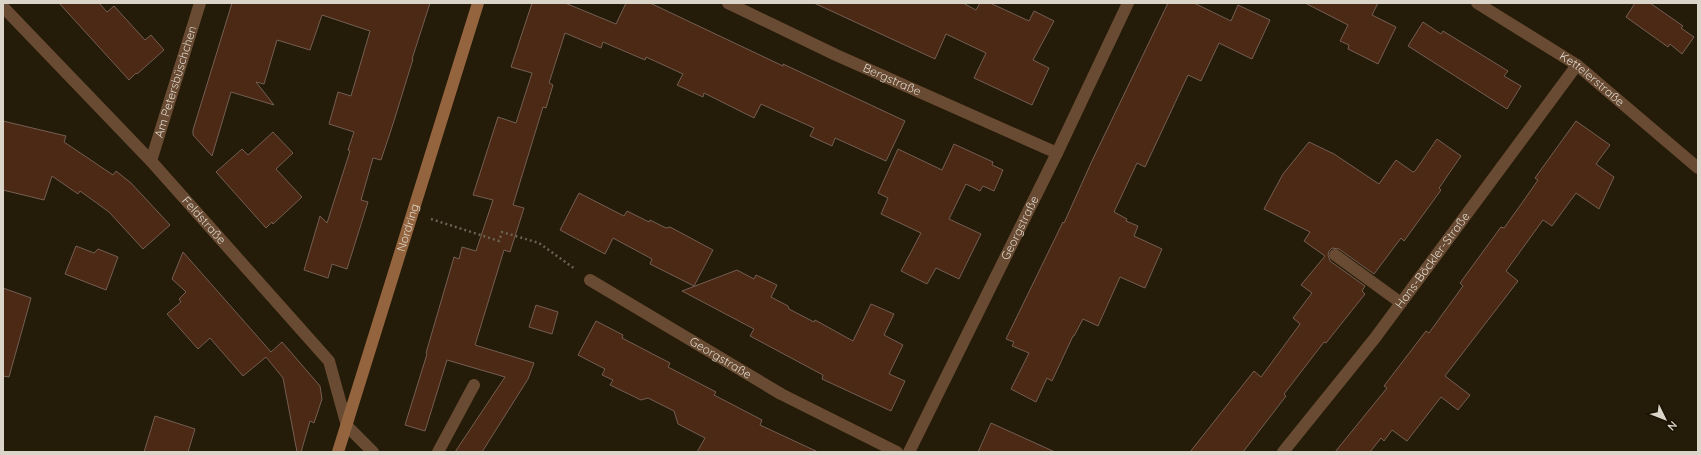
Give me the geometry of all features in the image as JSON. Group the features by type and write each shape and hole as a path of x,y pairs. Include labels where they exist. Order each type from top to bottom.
{"street":[{"name":"Am Petersbüschchen","path":"151,161 200,3"},
{"name":"Nordring","path":"338,452 478,3"},
{"name":"Bergstraße","path":"728,3 836,55 1057,153"},
{"name":"Georgstraße","path":"909,452 1057,153 1128,3"},
{"name":"Kettelerstraße","path":"1477,3 1578,65 1698,168"},
{"name":"Feldstraße","path":"3,7 151,161 329,361 347,426 373,452"},
{"name":"Hans-Böckler-Straße","path":"1283,452 1375,338 1578,65"},
{"path":"1335,255 1401,303"},
{"name":"Georgstraße","path":"590,280 781,394 897,452"},
{"path":"438,452 474,386"}],"path":[{"path":"413,213 499,241 502,232 540,243 590,280"}],"building":[{"path":"59,3 99,3 107,12 114,6 145,40 151,35 164,50 129,80"},
{"path":"232,3 430,3 381,160 373,158 361,200 368,202 347,269 332,264 328,278 304,270 320,216 327,223 350,151 348,150 354,132 329,124 338,92 351,96 370,31 322,15 310,50 277,40 264,84 256,82 274,105 231,92 212,156 193,135 193,130"},
{"path":"532,3 565,3 616,24 626,3 650,3 783,66 783,64 905,121 886,161 835,138 832,146 810,136 814,128 761,104 754,118 704,93 703,97 677,85 683,74 646,57 645,60 603,42 601,48 565,33 549,83 553,85 546,108 543,107 513,205 524,208 510,252 504,250 475,345 534,363 528,379 482,452 455,452 505,377 447,360 425,431 405,425 427,354 426,353 454,257 459,259 462,247 476,251 493,200 473,195 498,117 516,123 532,73 511,67"},
{"path":"814,3 963,3 976,10 980,3 990,3 1029,21 1034,11 1054,21 1033,60 1049,68 1032,105 974,78 986,53 946,34 935,59"},
{"path":"1168,3 1194,3 1231,21 1238,5 1270,20 1252,59 1219,43 1201,81 1188,75 1145,167 1137,163 1114,212 1127,219 1126,221 1138,226 1134,236 1162,249 1145,288 1120,277 1098,326 1083,319 1073,336 1052,381 1047,378 1036,402 1011,389 1029,353 1012,346 1014,342 1006,339 1063,222 1064,223 1091,163"},
{"path":"1305,3 1378,3 1372,15 1396,27 1378,64 1348,49 1349,45 1340,41 1348,25"},
{"path":"1635,3 1650,3 1683,26 1681,28 1694,37 1682,54 1670,44 1668,47 1626,17"},
{"path":"1423,22 1441,34 1443,31 1508,71 1504,76 1521,86 1507,109 1408,46"},
{"path":"3,121 66,136 64,142 113,175 116,171 131,183 170,225 143,249 109,212 80,191 78,194 52,176 44,200 3,190"},
{"path":"1576,121 1610,145 1596,164 1614,177 1599,209 1576,193 1552,226 1543,220 1506,271 1518,281 1445,376 1470,395 1458,410 1441,397 1407,441 1392,430 1384,441 1381,438 1370,452 1335,452 1387,388 1384,386 1426,331 1429,333 1463,286 1460,283 1501,227 1504,228 1522,203 1538,180 1535,178"},
{"path":"273,132 293,153 276,169 302,197 273,224 272,222 266,228 216,172 242,149 248,155"},
{"path":"1437,139 1461,156 1439,188 1441,190 1404,241 1401,238 1374,274 1339,249 1332,248 1329,251 1328,255 1330,261 1365,286 1362,291 1365,294 1326,343 1324,342 1284,394 1286,396 1243,452 1190,452 1254,371 1261,377 1300,324 1293,318 1312,293 1301,285 1325,256 1304,241 1310,232 1264,209 1283,174 1309,142 1334,154 1379,184 1396,160 1413,172 1415,171"},
{"path":"954,144 993,162 992,165 1003,170 994,191 983,186 980,191 966,184 949,219 981,234 959,279 936,268 927,284 901,271 921,233 881,214 888,198 878,193 898,149 942,170"},
{"path":"579,193 624,216 627,211 649,222 650,220 666,228 670,227 713,250 694,286 650,264 652,259 613,238 605,254 560,230"},
{"path":"76,246 94,253 98,249 118,257 106,290 65,274"},
{"path":"183,252 271,352 282,342 320,386 322,399 314,423 310,421 301,452 297,452 283,378 266,357 243,376 210,338 198,349 167,314 181,302 179,299 186,292 172,279"},
{"path":"737,270 754,279 756,275 777,285 771,297 788,306 789,309 814,322 815,320 853,341 871,304 894,314 884,335 903,345 889,374 905,381 891,411 822,379 823,375 750,336 754,329 682,291"},
{"path":"3,288 31,298 9,377 3,376"},
{"path":"536,305 558,312 552,334 529,327"},
{"path":"596,321 623,335 622,338 670,363 668,367 716,392 714,395 762,420 760,425 818,452 697,452 705,438 678,424 674,411 648,398 641,400 610,385 613,380 602,375 605,369 578,355"},
{"path":"155,416 195,429 188,452 144,452"},
{"path":"991,423 1055,452 978,452"}]}
